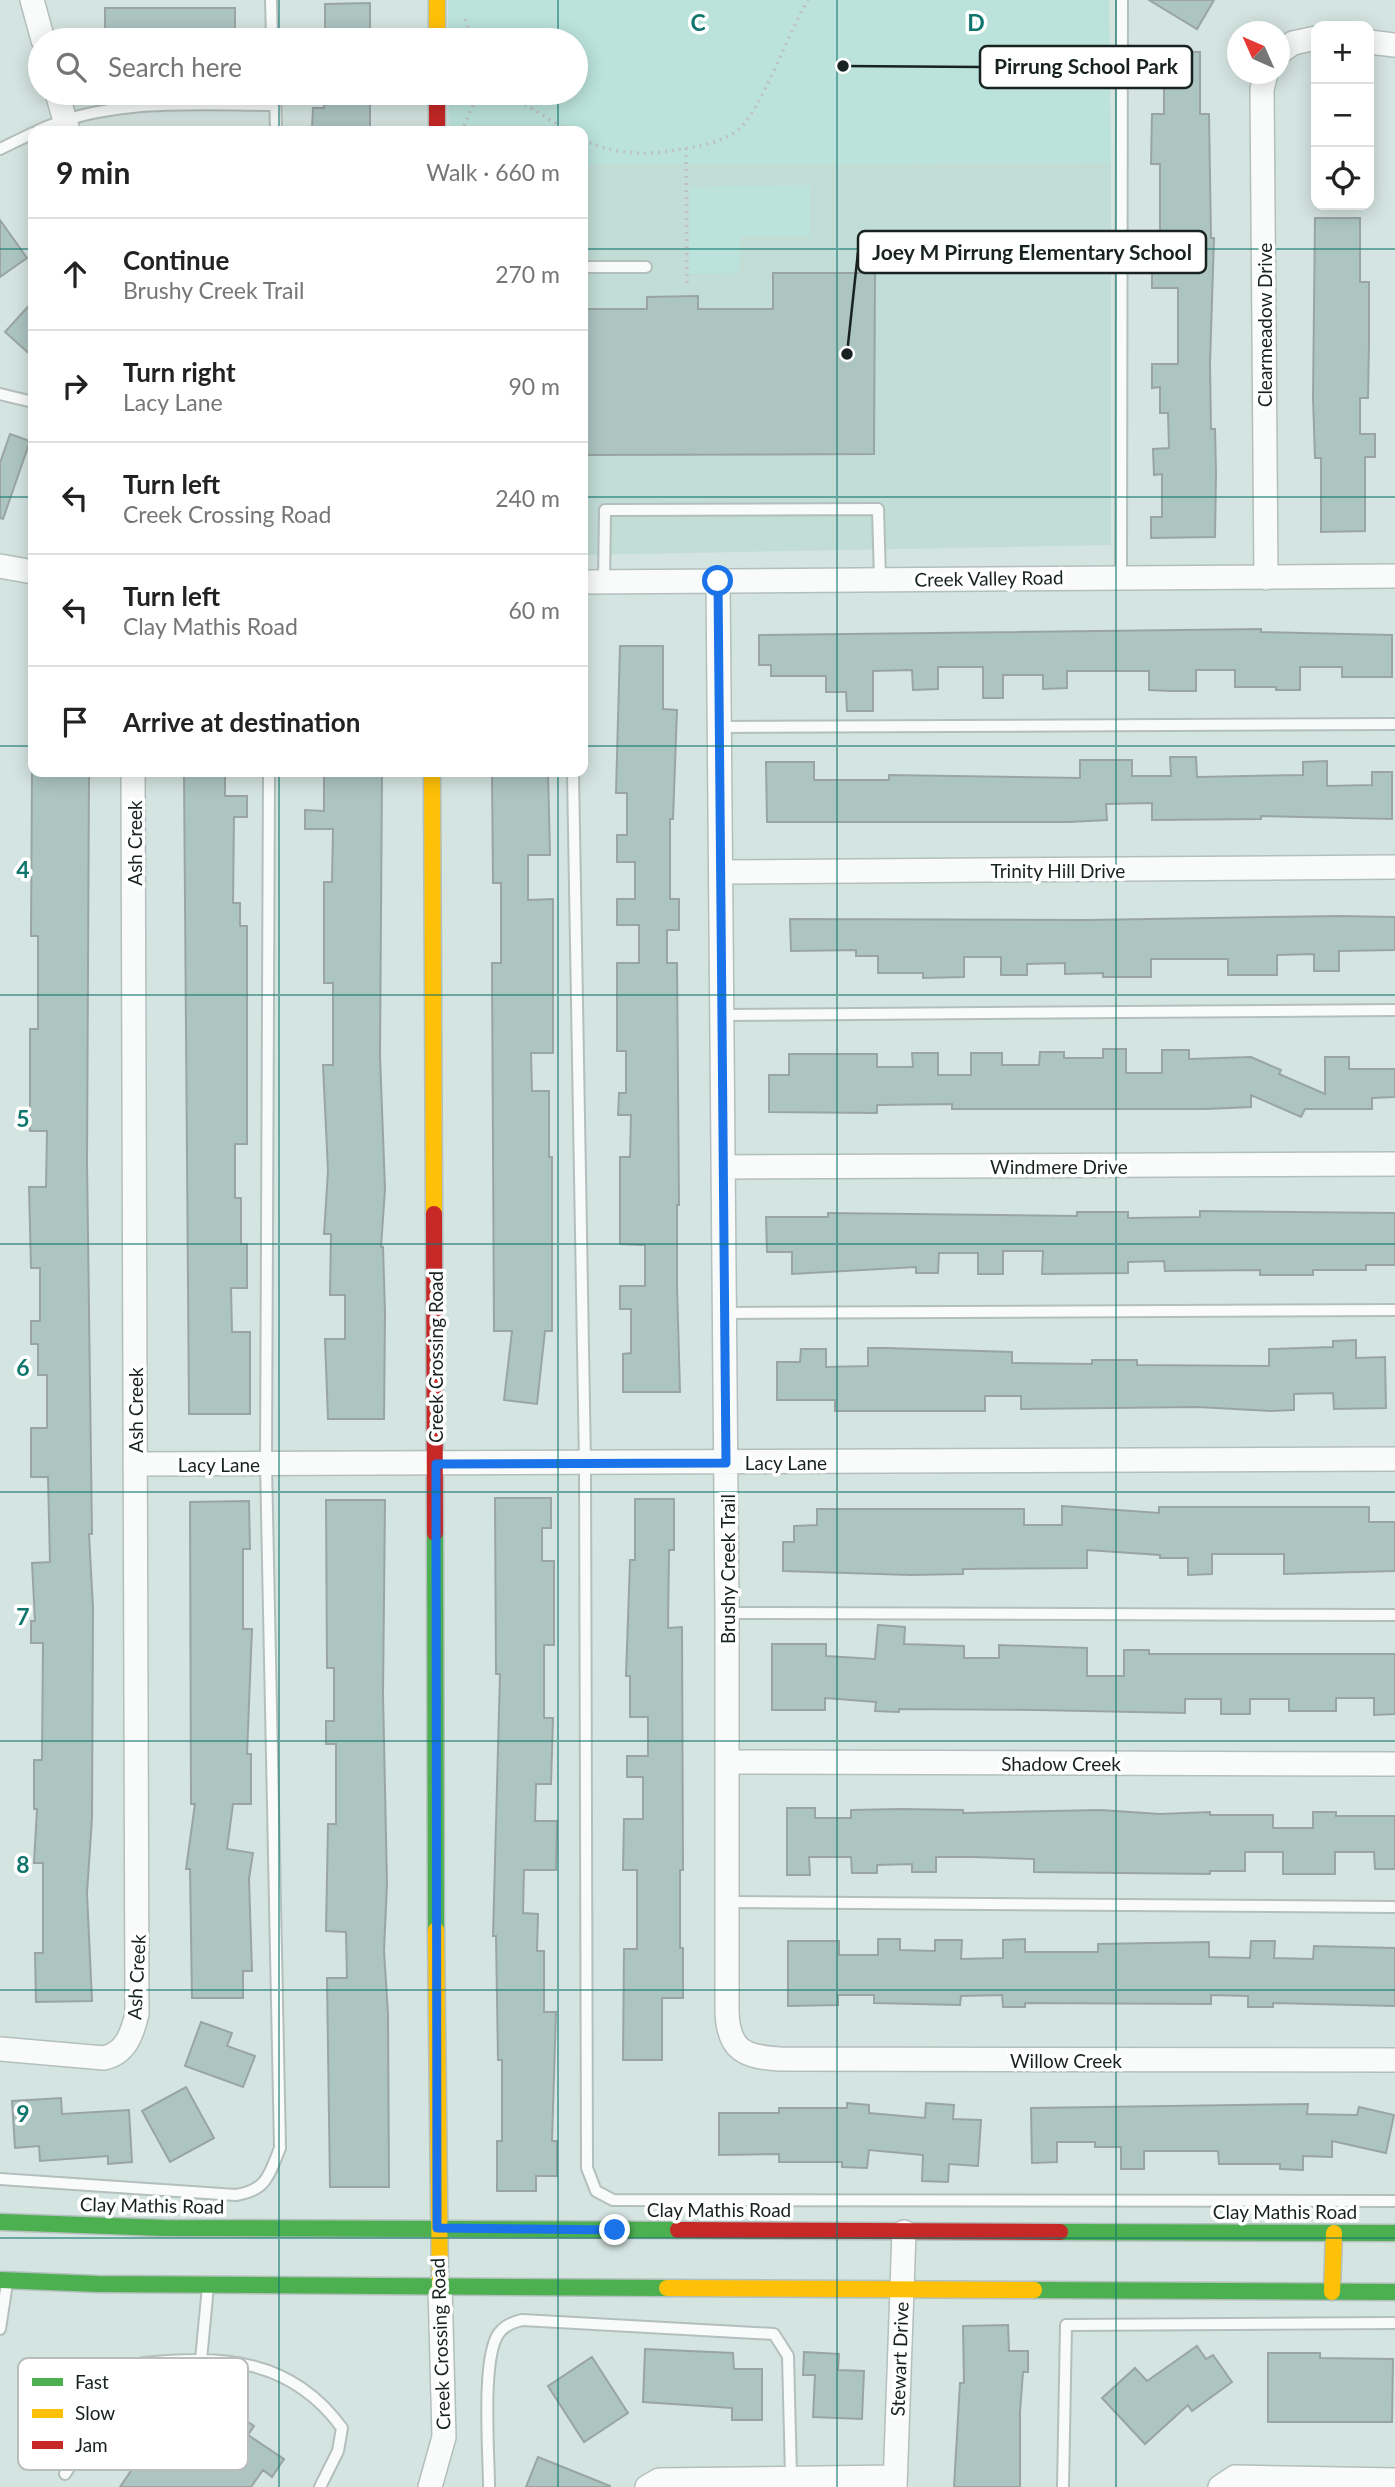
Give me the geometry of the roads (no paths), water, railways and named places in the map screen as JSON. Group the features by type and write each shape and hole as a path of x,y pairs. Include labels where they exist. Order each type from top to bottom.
{"main road":[{"path":"436,0 437,28"},
{"path":"437,105 437,126"},
{"name":"Creek Crossing Road","path":"432,777 437,2228 440,2284"},
{"name":"Clay Mathis Road","path":"0,2222 164,2228 1395,2233"},
{"path":"1332,2292 1334,2232"},
{"path":"4,2280 208,2284 1395,2292"}],"street":[{"path":"32,0 40,28"},
{"path":"1290,45 1311,39"},
{"path":"1374,43 1395,45"},
{"name":"Clearmeadow Drive","path":"1265,84 1262,103 1266,578"},
{"path":"60,105 66,125"},
{"path":"0,567 28,571"},
{"name":"Creek Valley Road","path":"594,582 1395,576"},
{"name":"Brushy Creek Trail","path":"718,581 728,1762 727,2027 730,2038 740,2049"},
{"name":"Ash Creek","path":"0,2049 104,2058 114,2056 125,2046 135,2022 139,1987 133,777"},
{"name":"Trinity Hill Drive","path":"722,872 1395,867"},
{"name":"Windmere Drive","path":"723,1167 1395,1164"},
{"name":"Lacy Lane","path":"135,1464 1395,1459"},
{"name":"Shadow Creek","path":"728,1762 1395,1764"},
{"name":"Willow Creek","path":"740,2049 761,2058 780,2059 1395,2060"},
{"name":"Stewart Drive","path":"895,2482 904,2232"},
{"name":"Creek Crossing Road","path":"430,2487 444,2437 440,2284"},
{"path":"647,2487 659,2480 791,2476 895,2482"},
{"path":"1220,2487 1236,2477 1395,2480"}],"lane":[{"path":"271,0 272,28"},
{"path":"1121,577 1122,0"},
{"path":"66,125 149,105 275,105 276,126"},
{"path":"0,149 28,135"},
{"path":"588,267 646,267"},
{"path":"0,394 28,401"},
{"path":"594,582 605,510 878,509 880,579"},
{"path":"720,727 1395,724"},
{"path":"0,2179 236,2195 255,2192 267,2180 280,2148 266,1464 269,777"},
{"path":"573,777 585,1463 587,2168 596,2191 614,2200 1395,2201"},
{"path":"722,1015 1395,1010"},
{"path":"724,1313 1395,1310"},
{"path":"727,1613 1395,1615"},
{"path":"727,1902 1395,1907"},
{"path":"0,2329 4,2280"},
{"path":"201,2358 208,2284"},
{"path":"489,2487 489,2364 498,2334 511,2322 522,2320 774,2334 788,2356 791,2476"},
{"path":"1063,2487 1066,2325 1395,2323"},
{"path":"248,2364 273,2370 326,2406 342,2428 338,2451 320,2487"},
{"path":"65,2474 68,2470"}],"place":[{"name":"Pirrung School Park","path":"843,66"},
{"name":"Joey M Pirrung Elementary School","path":"847,354"}]}
